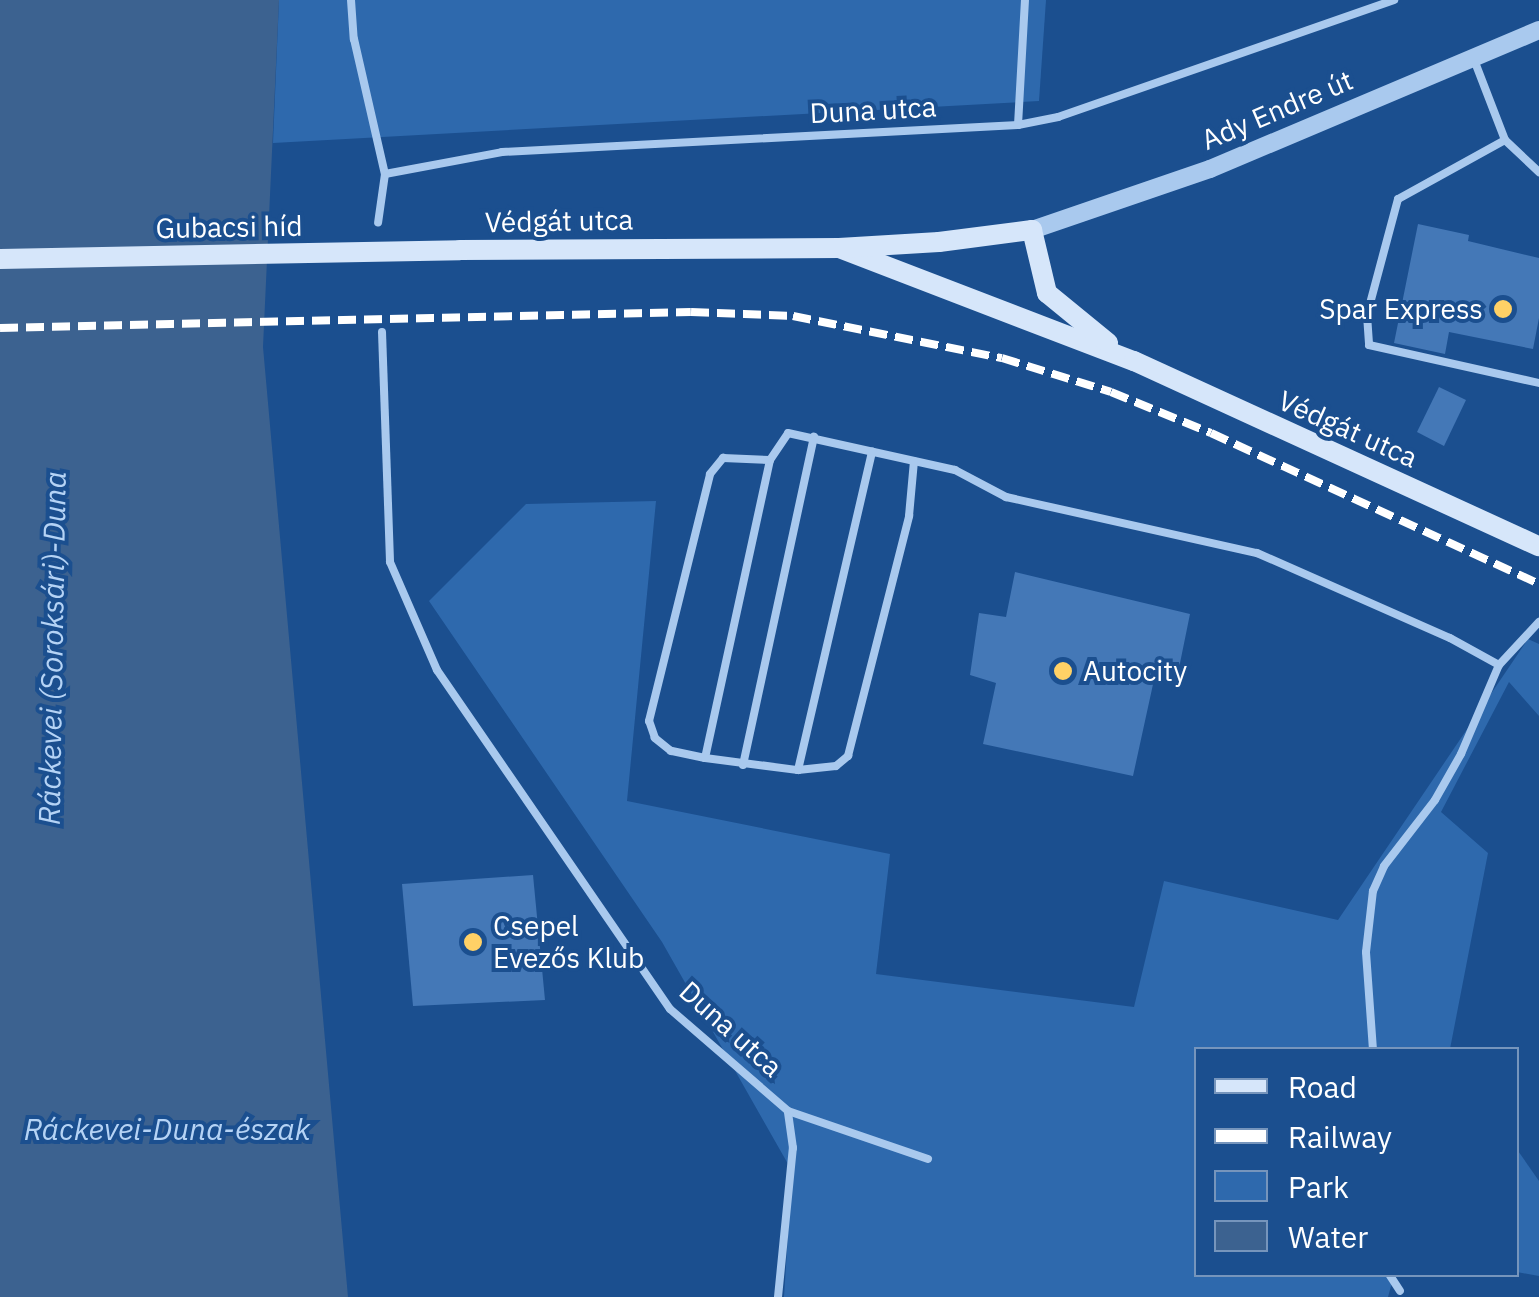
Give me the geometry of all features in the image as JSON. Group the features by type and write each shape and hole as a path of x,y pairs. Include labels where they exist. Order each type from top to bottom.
{"main road":[{"name":"Védgát utca","path":"460,250 839,248 939,242 1032,230 1047,294 1134,361"},
{"name":"Védgát utca","path":"839,248 1134,361 1539,546"},
{"name":"Gubacsi híd","path":"0,260 460,250"}],"street":[{"name":"Ady Endre út","path":"1032,230 1180,181 1539,30"}],"lane":[{"path":"351,0 354,39 385,174 378,223"},
{"path":"1018,126 1025,0"},
{"name":"Duna utca","path":"385,174 502,152 1018,126 1058,117 1394,0"},
{"path":"1472,58 1504,140 1539,172"},
{"path":"1504,140 1398,199 1367,314 1369,345 1539,381"},
{"name":"Duna utca","path":"382,332 390,562 438,670 670,1010 788,1111 928,1160"},
{"path":"704,758 770,460 788,433 954,470 1006,497 1258,553 1450,638 1498,665"},
{"path":"742,765 814,437"},
{"path":"798,770 872,451"},
{"path":"770,460 723,458 710,474 649,721 655,738 672,751 742,765 798,770 836,766 848,756 909,516 914,461"},
{"path":"1372,1047 1366,952 1372,892 1384,866 1435,800 1461,754 1498,665 1539,622"},
{"name":"Duna utca","path":"778,1297 792,1148 788,1111"},
{"path":"1391,1277 1400,1291"}],"green space":[{"path":"279,0 1046,0 1039,101 273,143"},
{"path":"656,501 627,801 890,854 876,974 1134,1007 1164,881 1338,920 1528,639 1539,644 1539,716 1509,682 1441,812 1488,853 1450,1047 1194,1047 1194,1277 1393,1277 1388,1297 784,1297 792,1171 662,942 429,601 526,504"},
{"path":"1519,1152 1539,1181 1539,1276 1519,1272"}],"water":[{"name":"Ráckevei-Duna-észak","path":"0,0 279,0 263,347 348,1297 0,1297"}],"building":[{"path":"1418,224 1469,235 1468,241 1539,258 1539,318 1533,349 1449,332 1445,354 1394,343"},
{"path":"1439,387 1466,400 1444,446 1417,432"},
{"name":"Autocity","path":"1015,572 1190,614 1179,668 1157,666 1133,776 983,744 996,683 970,675 979,613 1006,617"},
{"name":"Csepel Evezős Klub","path":"533,875 545,1000 413,1006 402,884"}],"railway":[{"path":"0,328 691,312 793,316 1002,358 1111,392 1211,433 1539,584"}],"place":[{"name":"Spar Express","path":"1503,309"},
{"name":"Autocity","path":"1063,671"},
{"name":"Csepel Evezős Klub","path":"473,942"}],"water label":[{"name":"Ráckevei (Soroksári)-Duna","path":"52,648"}]}
